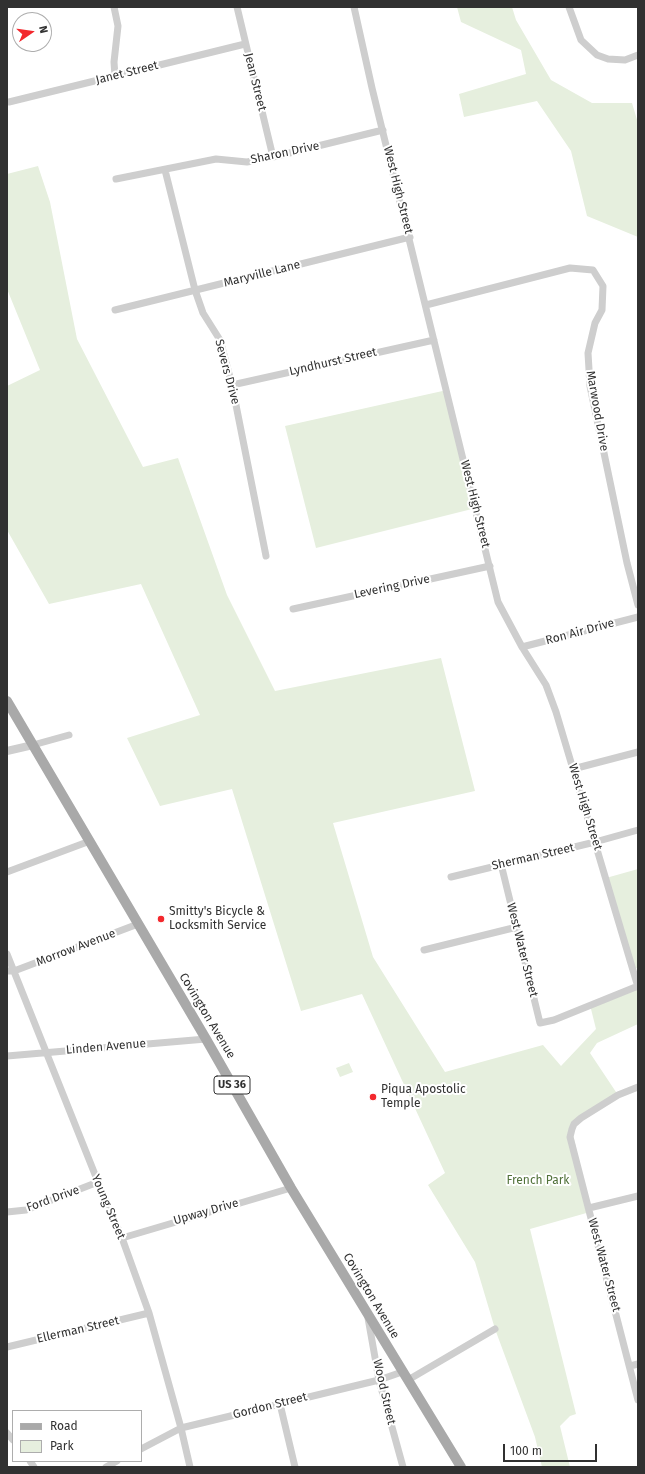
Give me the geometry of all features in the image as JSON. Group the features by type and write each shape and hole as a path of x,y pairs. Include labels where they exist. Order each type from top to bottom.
{"main road":[{"name":"Covington Avenue","path":"7,701 206,1039 291,1188 461,1467"}],"street":[{"path":"114,7 118,26 114,50 115,76"},
{"name":"Jean Street","path":"236,7 273,157"},
{"name":"West High Street","path":"354,7 498,602 522,647 546,685 556,712 638,987"},
{"path":"569,7 581,40 597,55 608,59 624,60 638,55"},
{"name":"Janet Street","path":"9,102 245,44"},
{"name":"Sharon Drive","path":"116,179 216,159 247,162 383,130"},
{"name":"Severs Drive","path":"165,170 195,290 203,313 220,340 232,385 266,556"},
{"name":"Maryville Lane","path":"115,310 410,237"},
{"name":"Marwood Drive","path":"426,305 570,268 593,270 603,286 602,310 595,323 588,353 590,386 627,563 638,605"},
{"name":"Lyndhurst Street","path":"232,385 434,340"},
{"name":"Levering Drive","path":"293,608 490,566"},
{"name":"Ron Air Drive","path":"522,647 638,617"},
{"path":"7,751 69,735"},
{"path":"573,769 638,752"},
{"name":"Sherman Street","path":"451,877 638,830"},
{"path":"7,872 90,842"},
{"name":"West Water Street","path":"501,864 540,1023 554,1020 638,987"},
{"name":"Morrow Avenue","path":"11,971 138,924"},
{"path":"424,950 517,927"},
{"name":"Young Street","path":"7,954 11,971 46,1052 122,1238 149,1313 181,1428 190,1467"},
{"name":"Linden Avenue","path":"7,1056 206,1039"},
{"name":"West Water Street","path":"638,1087 618,1095 581,1118 574,1124 570,1137 638,1400"},
{"name":"Ford Drive","path":"7,1212 26,1210 98,1182"},
{"name":"Upway Drive","path":"122,1238 291,1188"},
{"path":"589,1208 638,1196"},
{"name":"Ellerman Street","path":"7,1347 149,1313"},
{"name":"Wood Street","path":"368,1316 379,1380 403,1467"},
{"name":"Gordon Street","path":"142,1448 181,1428 379,1380 405,1376 495,1329"},
{"path":"630,1366 638,1364"},
{"path":"280,1404 295,1467"},
{"path":"106,1467 116,1462"}],"green space":[{"path":"457,7 512,7 516,20 551,80 592,103 632,103 638,123 638,237 587,216 571,151 537,101 464,117 459,94 526,74 521,50 461,22"},
{"name":"French Park","path":"38,166 50,202 77,339 143,467 178,458 227,595 275,691 441,658 475,791 333,823 373,957 445,1072 543,1045 561,1066 596,1029 590,1005 638,987 638,1024 597,1043 590,1053 618,1095 581,1118 572,1130 590,1212 530,1229 576,1414 570,1416 560,1426 570,1467 542,1467 535,1437 495,1329 475,1262 428,1185 445,1173 362,994 301,1011 232,789 160,806 127,738 200,715 141,584 49,604 7,530 7,386 40,370 7,289 7,174"},
{"path":"447,390 476,508 316,548 285,426"},
{"path":"638,869 638,967 633,971 606,878"},
{"path":"349,1063 353,1072 340,1077 336,1068"}],"place":[{"name":"Smitty's Bicycle & Locksmith Service","path":"161,919"},
{"name":"Piqua Apostolic Temple","path":"373,1097"}]}
